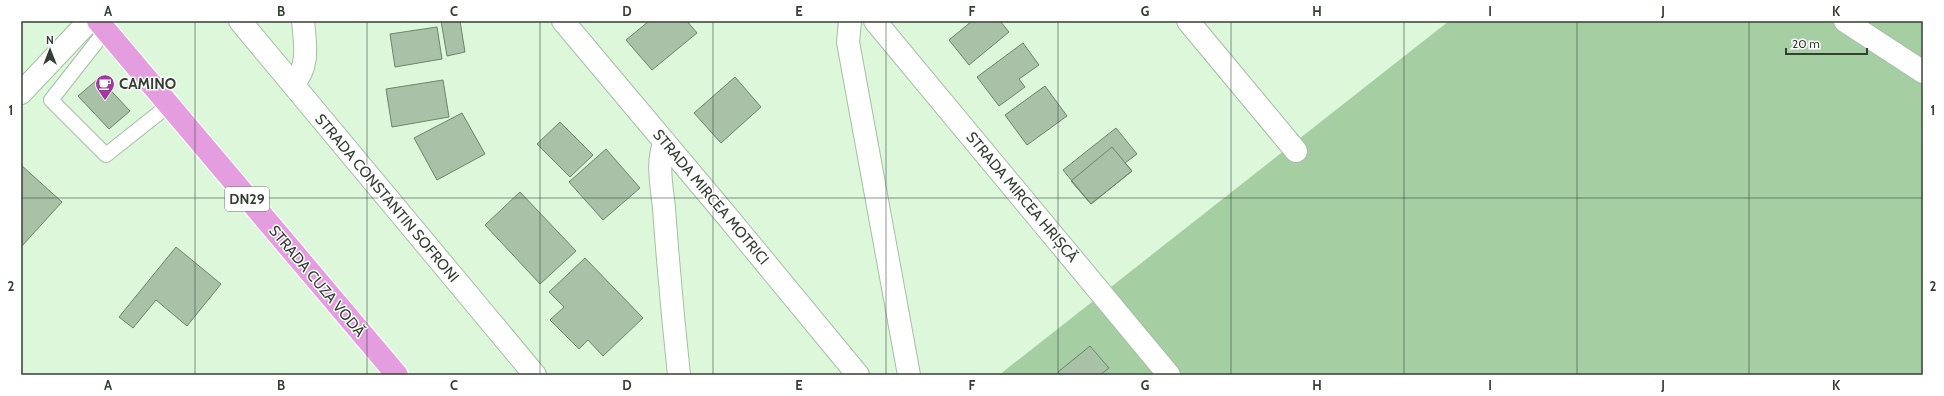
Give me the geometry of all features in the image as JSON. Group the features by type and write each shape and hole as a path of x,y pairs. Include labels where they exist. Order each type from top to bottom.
{"highway":[{"name":"STRADA CUZA VODĂ","path":"98,24 397,375"}],"street":[{"name":"STRADA CONSTANTIN SOFRONI","path":"240,21 535,375"},
{"path":"294,84 304,70 306,51 303,21"},
{"name":"STRADA MIRCEA MOTRICI","path":"563,21 858,375"},
{"path":"850,21 848,42 909,375"},
{"name":"STRADA MIRCEA HRIȘCĂ","path":"875,21 1168,375"},
{"path":"1188,21 1296,151"},
{"path":"1845,21 1923,72"},
{"path":"21,93 98,24"},
{"path":"665,142 661,149 661,166 668,267 679,375"}],"lane":[{"path":"98,24 50,100 106,155 168,105"}],"green space":[{"path":"1449,21 1923,21 1923,375 999,375"}],"building":[{"path":"441,21 460,21 465,52 447,56"},
{"path":"649,21 687,21 697,33 652,70 626,40"},
{"path":"972,21 1000,21 1009,32 969,65 949,40"},
{"path":"437,27 442,59 395,67 390,34"},
{"path":"1023,43 1039,65 1019,79 1025,87 999,106 977,77"},
{"path":"735,77 761,107 721,143 694,113"},
{"path":"99,78 130,111 109,129 78,96"},
{"path":"443,80 449,117 392,127 386,89"},
{"path":"1045,86 1067,116 1027,145 1005,115"},
{"path":"462,113 485,154 437,180 414,138"},
{"path":"560,122 593,155 570,177 537,144"},
{"path":"1116,128 1137,154 1125,163 1132,171 1091,204 1063,170"},
{"path":"1112,147 1132,171 1091,204 1071,181"},
{"path":"606,149 640,188 603,220 569,182"},
{"path":"21,165 62,202 21,247"},
{"path":"520,192 576,251 540,284 485,225"},
{"path":"176,247 221,284 187,326 156,300 133,328 119,317"},
{"path":"585,258 643,318 603,356 588,340 579,349 550,320 564,307 549,292"},
{"path":"1090,346 1109,368 1100,375 1061,375 1058,372"}],"place":[{"name":"CAMINO","path":"105,101"}]}
